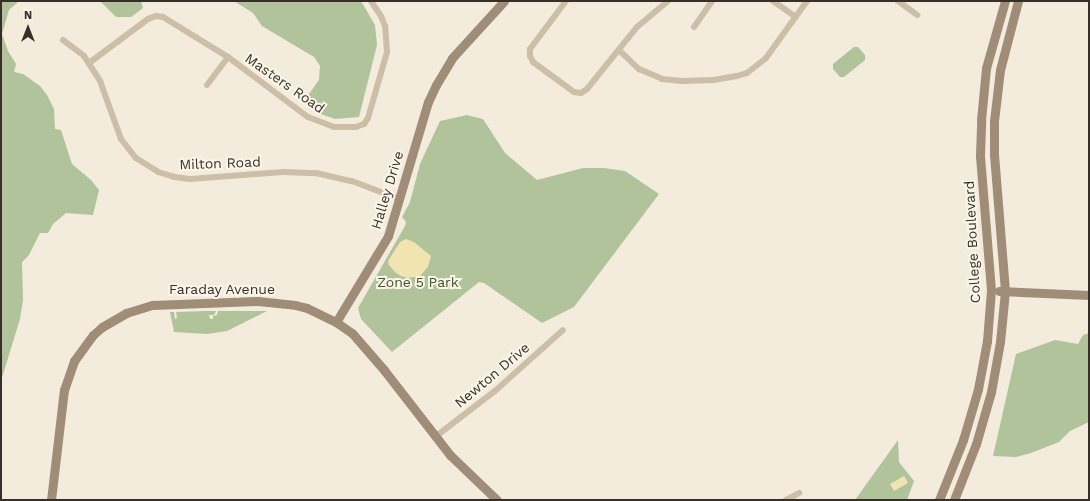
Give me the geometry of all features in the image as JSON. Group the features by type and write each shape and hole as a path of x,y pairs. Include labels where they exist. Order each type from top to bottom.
{"main road":[{"name":"Halley Drive","path":"336,322 388,236 428,102 436,85 452,58 504,1"},
{"name":"College Boulevard","path":"939,500 964,440 978,389 987,341 991,290 980,155 981,120 986,68 1005,1"},
{"name":"College Boulevard","path":"954,500 976,444 991,392 1000,342 1005,291 994,155 994,121 1000,70 1018,1"},
{"path":"991,290 1089,295"},
{"name":"Faraday Avenue","path":"51,500 64,390 68,375 86,343 98,331 114,319 134,310 153,305 258,301 307,308 336,322 352,333 365,346 435,437 470,476 497,500"}],"street":[{"name":"Masters Road","path":"89,63 148,18 156,16 163,17 228,57 308,117 334,127 356,127 364,124 368,118 386,52 387,42 385,26 382,16 371,1"},
{"path":"566,1 530,49 530,56 533,62 574,92 581,93 587,89 637,27 668,1"},
{"path":"694,27 712,1"},
{"path":"773,1 796,17"},
{"path":"619,50 639,69 662,79 682,81 726,79 747,73 761,63 807,1"},
{"path":"898,1 917,15"},
{"name":"Milton Road","path":"63,40 89,63 100,81 121,139 136,158 158,172 174,177 190,179 283,172 316,173 352,181 400,199"},
{"path":"207,85 228,57"},
{"name":"Newton Drive","path":"435,437 495,391 562,330"},
{"path":"786,500 799,493"}],"green space":[{"path":"1,1 19,1 9,10 2,34 8,51 16,64 14,72 23,74 40,86 47,95 54,109 55,129 61,130 72,164 91,180 99,190 93,215 66,213 53,224 48,233 40,233 29,255 22,262 23,300 20,319 1,381"},
{"path":"100,1 141,1 143,8 131,17 116,17"},
{"path":"234,1 361,1 375,25 377,45 359,117 335,119 315,112 304,101 319,80 320,66 314,57 262,26 253,13"},
{"path":"854,47 858,47 865,55 865,60 844,77 840,77 833,69 833,64"},
{"name":"Zone 5 Park","path":"467,115 483,119 505,153 537,180 583,168 604,168 625,171 659,194 574,307 542,323 484,283 479,282 392,352 361,319 358,308 405,226 406,222 402,217 410,202 420,164 440,121"},
{"path":"216,311 214,315 209,315 210,319 213,319 213,316 217,315 218,311 267,311 227,331 207,334 174,332 170,312 174,312 175,319 177,318 176,312"},
{"path":"1089,333 1089,422 1070,431 1059,442 1031,453 1016,457 993,456 1016,354 1055,340 1078,344 1083,335"},
{"path":"898,440 899,462 914,481 907,500 855,500"}],"sand":[{"path":"406,239 414,242 431,256 428,267 420,276 408,278 401,276 389,265 388,261 400,242"},
{"path":"904,476 908,483 894,491 890,484"}]}
